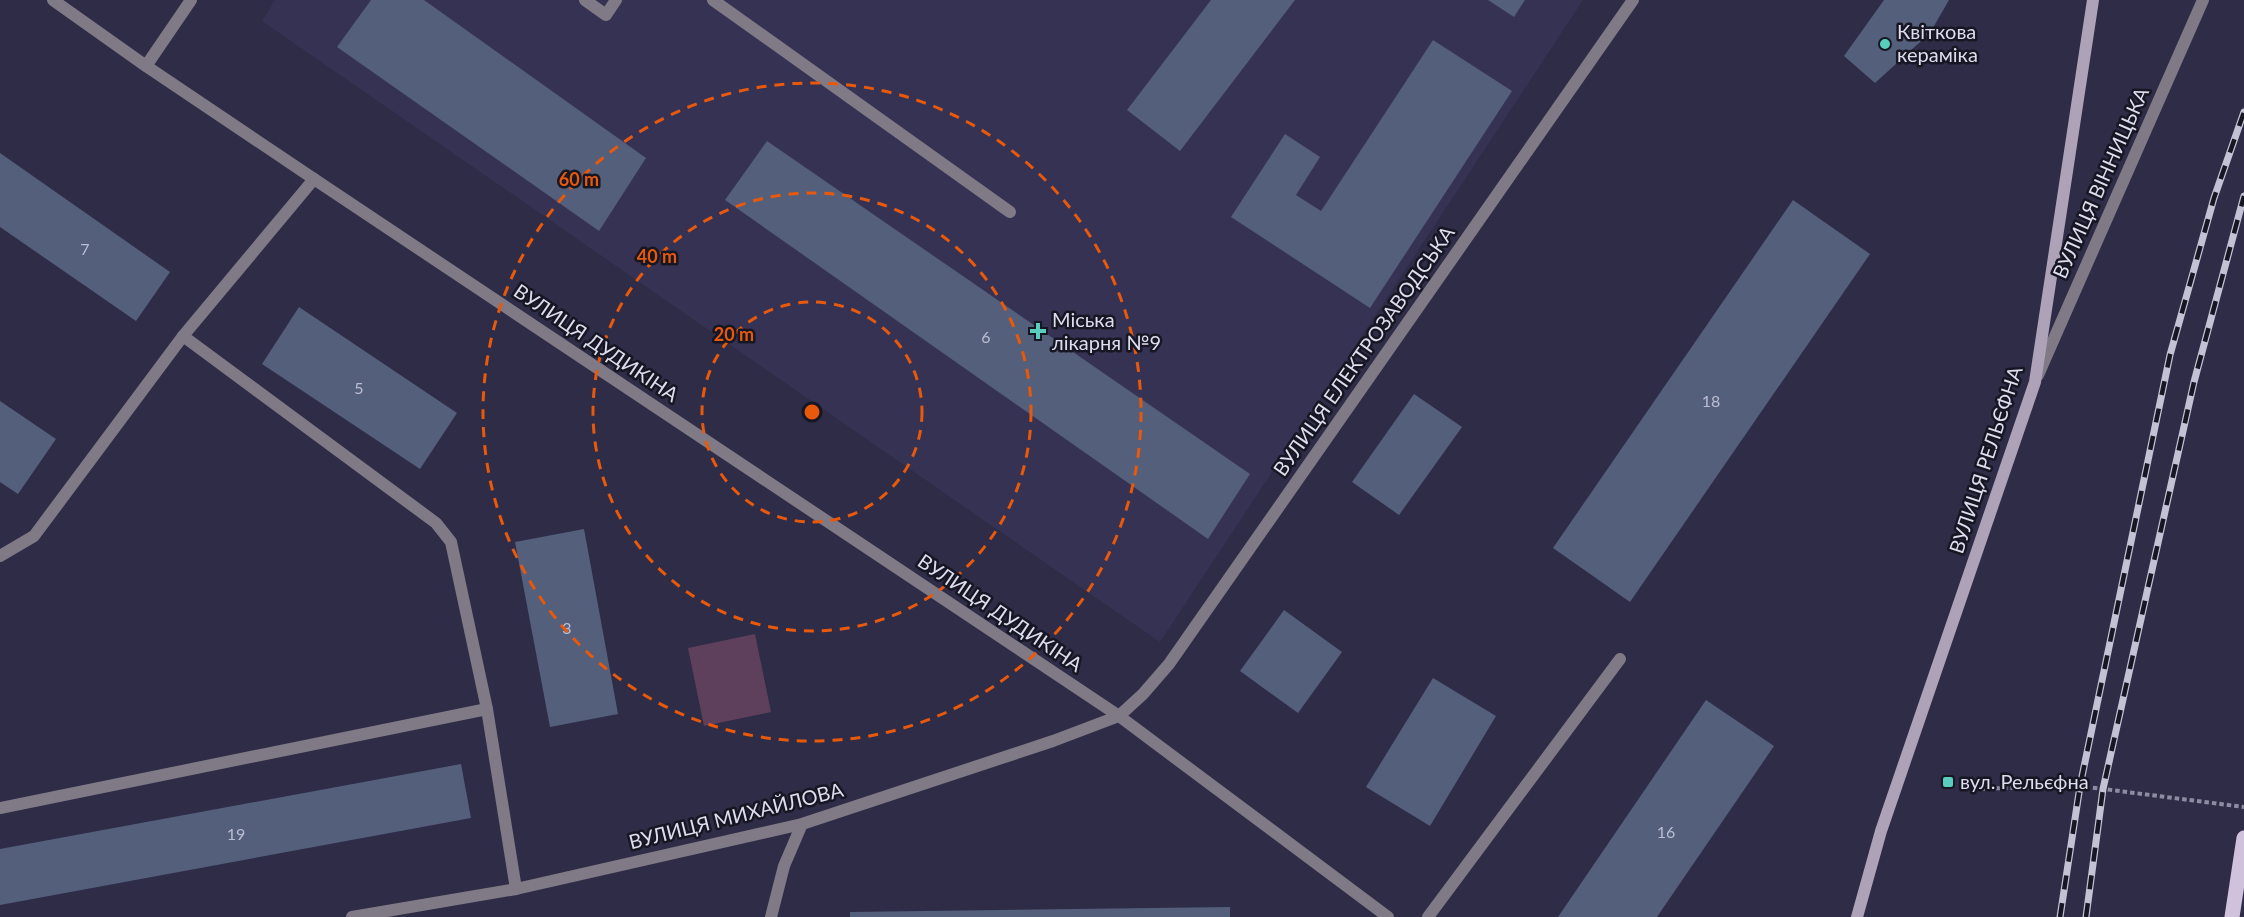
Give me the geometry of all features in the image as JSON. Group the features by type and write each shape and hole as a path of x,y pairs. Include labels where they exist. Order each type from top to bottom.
{"main road":[{"path":"2232,917 2244,838"}],"street":[{"name":"ВУЛИЦЯ ДУДИКІНА","path":"53,0 146,66 314,179 1119,716 1388,917"},
{"path":"146,66 191,0"},
{"path":"585,0 606,15 616,0"},
{"path":"712,0 1010,212"},
{"name":"ВУЛИЦЯ ЕЛЕКТРОЗАВОДСЬКА","path":"1119,716 1143,694 1169,664 1633,0"},
{"name":"ВУЛИЦЯ РЕЛЬЄФНА","path":"1857,917 1881,831 2035,382 2093,0"},
{"name":"ВУЛИЦЯ ВІННИЦЬКА","path":"2035,382 2203,0"},
{"path":"0,556 34,536 183,336 314,179"},
{"path":"183,336 436,523 451,542 487,709 516,889"},
{"path":"1428,917 1620,659"},
{"path":"0,808 487,709"},
{"name":"ВУЛИЦЯ МИХАЙЛОВА","path":"352,917 516,889 802,824 1053,741 1119,716"},
{"path":"771,917 784,866 802,824"}],"path":[{"path":"1973,789 2080,786 2244,807"}],"shaded area":[{"name":"Міська лікарня №9","path":"275,0 1583,0 1160,642 262,21"},
{"path":"755,634 771,712 704,726 688,648"}],"building":[{"path":"371,0 424,0 646,158 599,231 337,47"},
{"path":"1211,0 1295,0 1180,151 1127,110"},
{"path":"1488,0 1525,0 1514,17"},
{"name":"Квіткова кераміка","path":"1884,0 1949,0 1930,33 1875,83 1844,56"},
{"path":"1433,40 1512,91 1370,308 1231,217 1285,134 1320,157 1296,195 1321,211"},
{"path":"767,141 1250,474 1208,539 725,200"},
{"path":"0,153 170,272 136,321 0,227"},
{"path":"1793,200 1870,254 1630,602 1553,548"},
{"path":"299,307 457,413 420,469 262,364"},
{"path":"1414,394 1462,427 1399,515 1352,482"},
{"path":"0,401 56,439 18,494 0,482"},
{"path":"584,529 618,714 550,727 515,542"},
{"path":"1284,610 1342,652 1298,713 1240,671"},
{"path":"1433,678 1496,716 1430,826 1366,787"},
{"path":"1706,700 1774,746 1657,917 1558,917"},
{"path":"461,764 471,818 0,905 0,849"},
{"path":"1230,907 1230,917 850,917 850,912"}],"railway":[{"path":"2060,917 2080,786 2170,355 2214,198 2244,112"},
{"path":"2086,917 2103,789 2194,382 2244,196"}],"place":[{"name":"Квіткова кераміка","path":"1885,44"},
{"name":"Міська лікарня №9","path":"1038,331"},
{"name":"вул. Рельєфна","path":"1948,782"}]}
